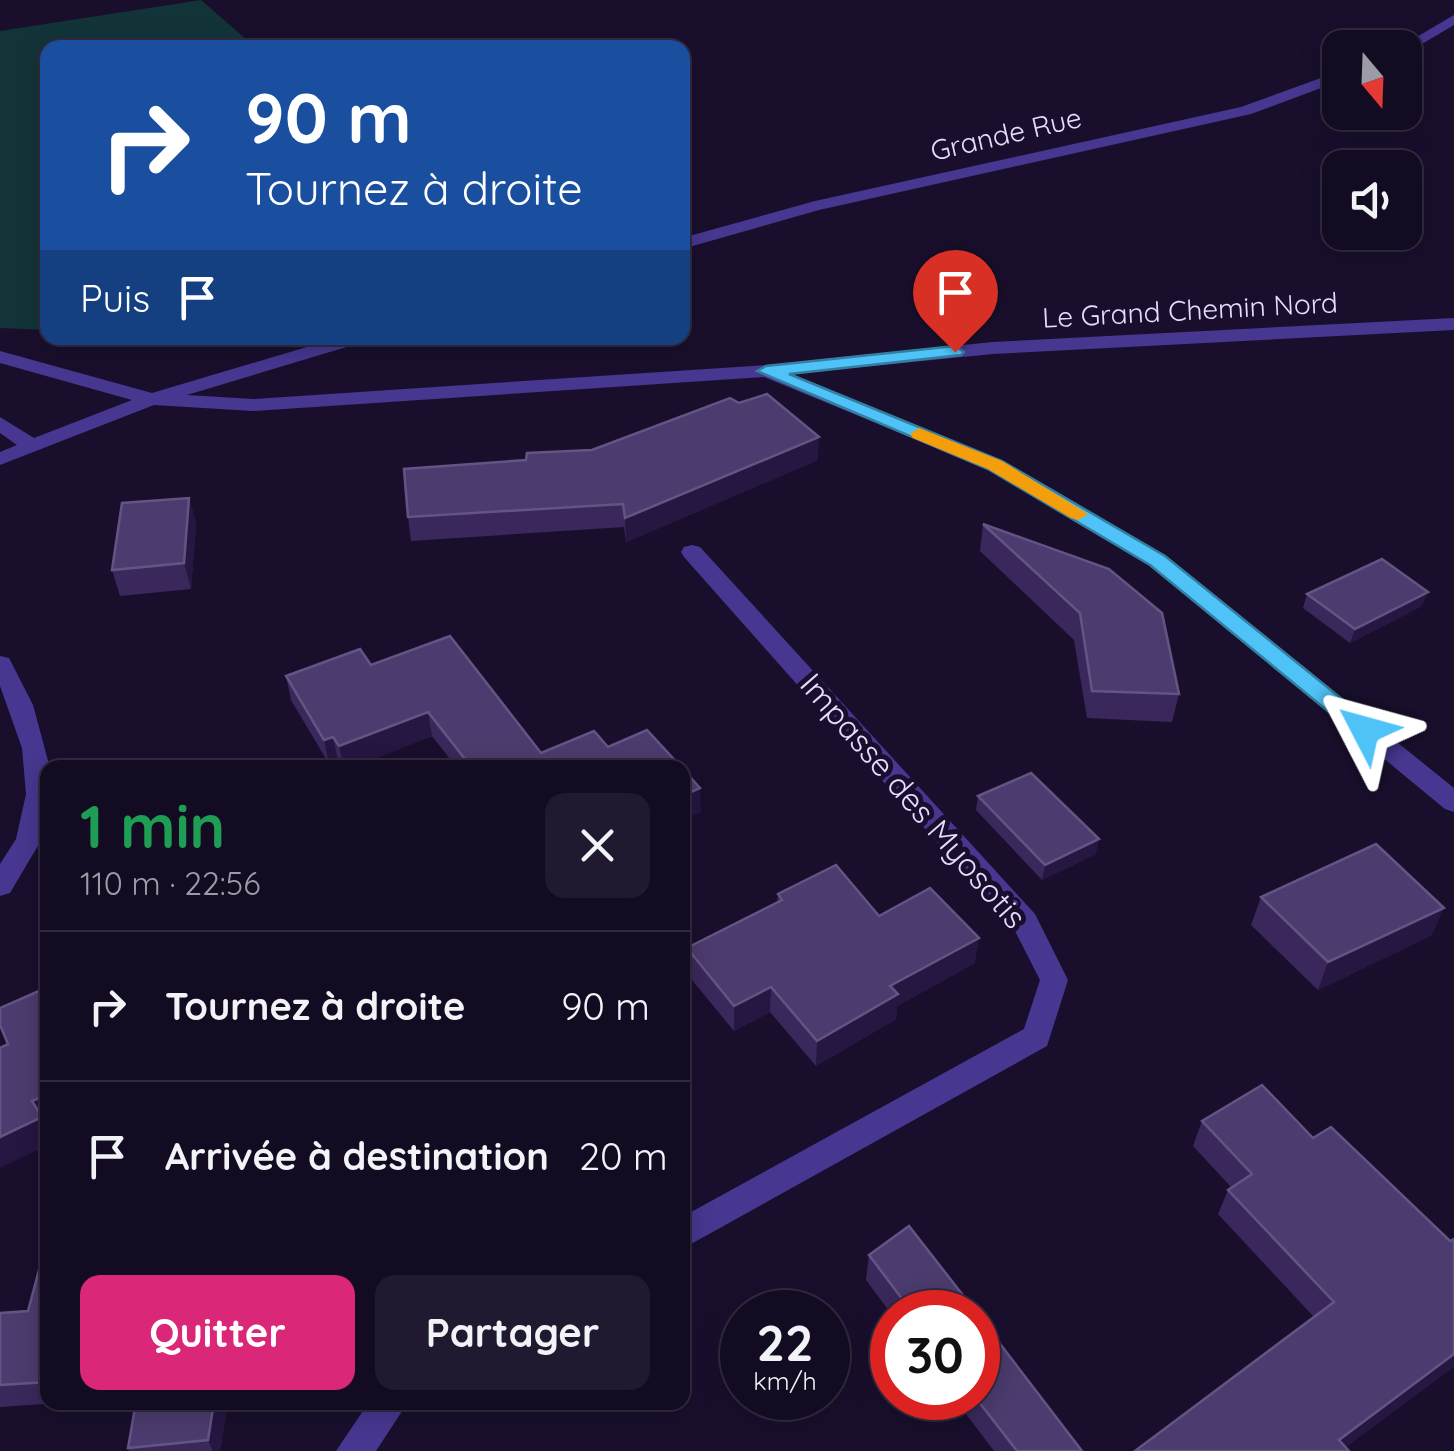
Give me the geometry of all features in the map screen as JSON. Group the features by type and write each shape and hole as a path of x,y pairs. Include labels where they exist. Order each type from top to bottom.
{"street":[{"path":"1422,38 1454,19"},
{"name":"Grande Rue","path":"690,242 815,206 1244,110 1322,82"},
{"name":"Le Grand Chemin Nord","path":"152,399 252,405 766,371 993,348 1454,324"},
{"path":"0,459 152,399 333,345"},
{"path":"0,358 152,399"},
{"path":"766,371 995,465 1158,560 1454,802"},
{"path":"0,423 32,446"},
{"name":"Impasse des Myosotis","path":"690,1230 1036,1037 1054,980 1025,922 692,552"},
{"path":"0,664 21,700 40,772"},
{"path":"0,886 29,840 40,789"},
{"path":"354,1451 385,1410"}],"green space":[{"path":"201,0 247,40 40,40 40,330 0,328 0,31"}],"building":[{"path":"767,394 819,437 625,518 623,504 408,517 404,469 526,460 527,453 592,450 730,398 739,403"},
{"path":"189,498 184,563 112,570 122,503"},
{"path":"983,524 1109,569 1162,613 1179,694 1092,691 1080,613"},
{"path":"1382,559 1428,592 1355,629 1307,594"},
{"path":"450,636 541,753 594,731 608,747 647,730 675,760 466,760 428,712 339,746 333,737 324,740 286,676 360,649 371,665"},
{"path":"1031,773 1099,839 1045,865 978,796"},
{"path":"690,777 700,788 690,792"},
{"path":"1376,844 1444,908 1328,962 1261,897"},
{"path":"836,865 879,916 930,888 979,938 890,986 898,994 817,1041 771,987 734,1006 690,952 690,946 782,900 778,894"},
{"path":"40,990 40,1098 32,1101 40,1118 0,1137 0,1048 8,1044 0,1025 0,1008"},
{"path":"1262,1085 1313,1138 1331,1127 1450,1241 1454,1239 1454,1354 1339,1440 1349,1451 1135,1451 1334,1302 1228,1190 1252,1174 1202,1121"},
{"path":"909,1226 959,1290 895,1290 869,1255"},
{"path":"40,1266 40,1382 0,1385 0,1313 28,1311"},
{"path":"1000,1344 1082,1451 1017,1451 993,1420 1000,1420"},
{"path":"135,1410 213,1410 208,1440 128,1448"}],"slow traffic":[{"path":"919,434 995,465 1078,514"}],"route":[{"path":"955,352 766,371 995,465 1158,560 1365,730"}]}
